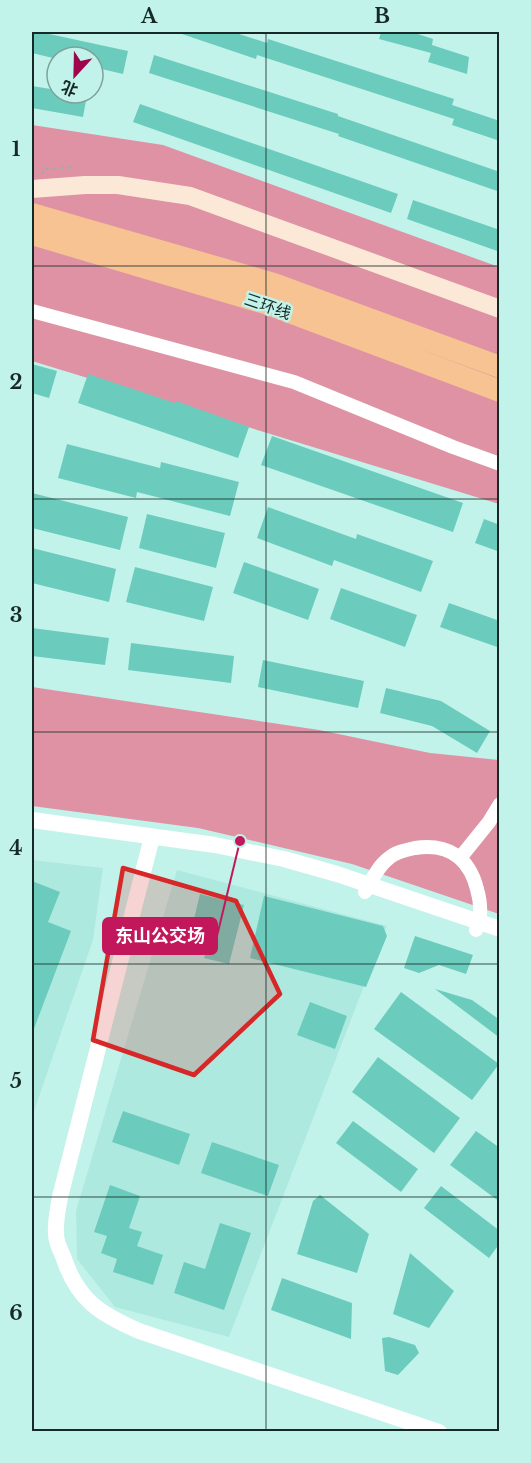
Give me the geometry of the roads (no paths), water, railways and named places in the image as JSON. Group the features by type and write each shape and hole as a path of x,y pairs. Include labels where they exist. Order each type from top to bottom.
{"highway":[{"name":"三环线","path":"32,214 274,284 500,367"},
{"name":"三环线","path":"32,234 267,304 500,391"}],"main road":[{"path":"32,189 86,184 118,185 190,196 500,309"}],"street":[{"path":"32,311 294,382 500,464"},
{"path":"460,858 489,822 500,804"},
{"path":"32,820 282,867 367,889 477,926 500,938"},
{"path":"32,829 146,840"},
{"path":"146,840 54,1196 50,1235 67,1281 86,1308 106,1322 137,1336 423,1431"},
{"path":"146,840 60,1197 56,1235 65,1263 76,1286 90,1304 109,1318 139,1331 439,1431"},
{"path":"367,889 389,857 406,850 437,848 458,855 469,867 475,882 480,901 477,926"},
{"path":"477,926 500,929"}],"place":[{"name":"东山公交场","path":"240,841"}]}
